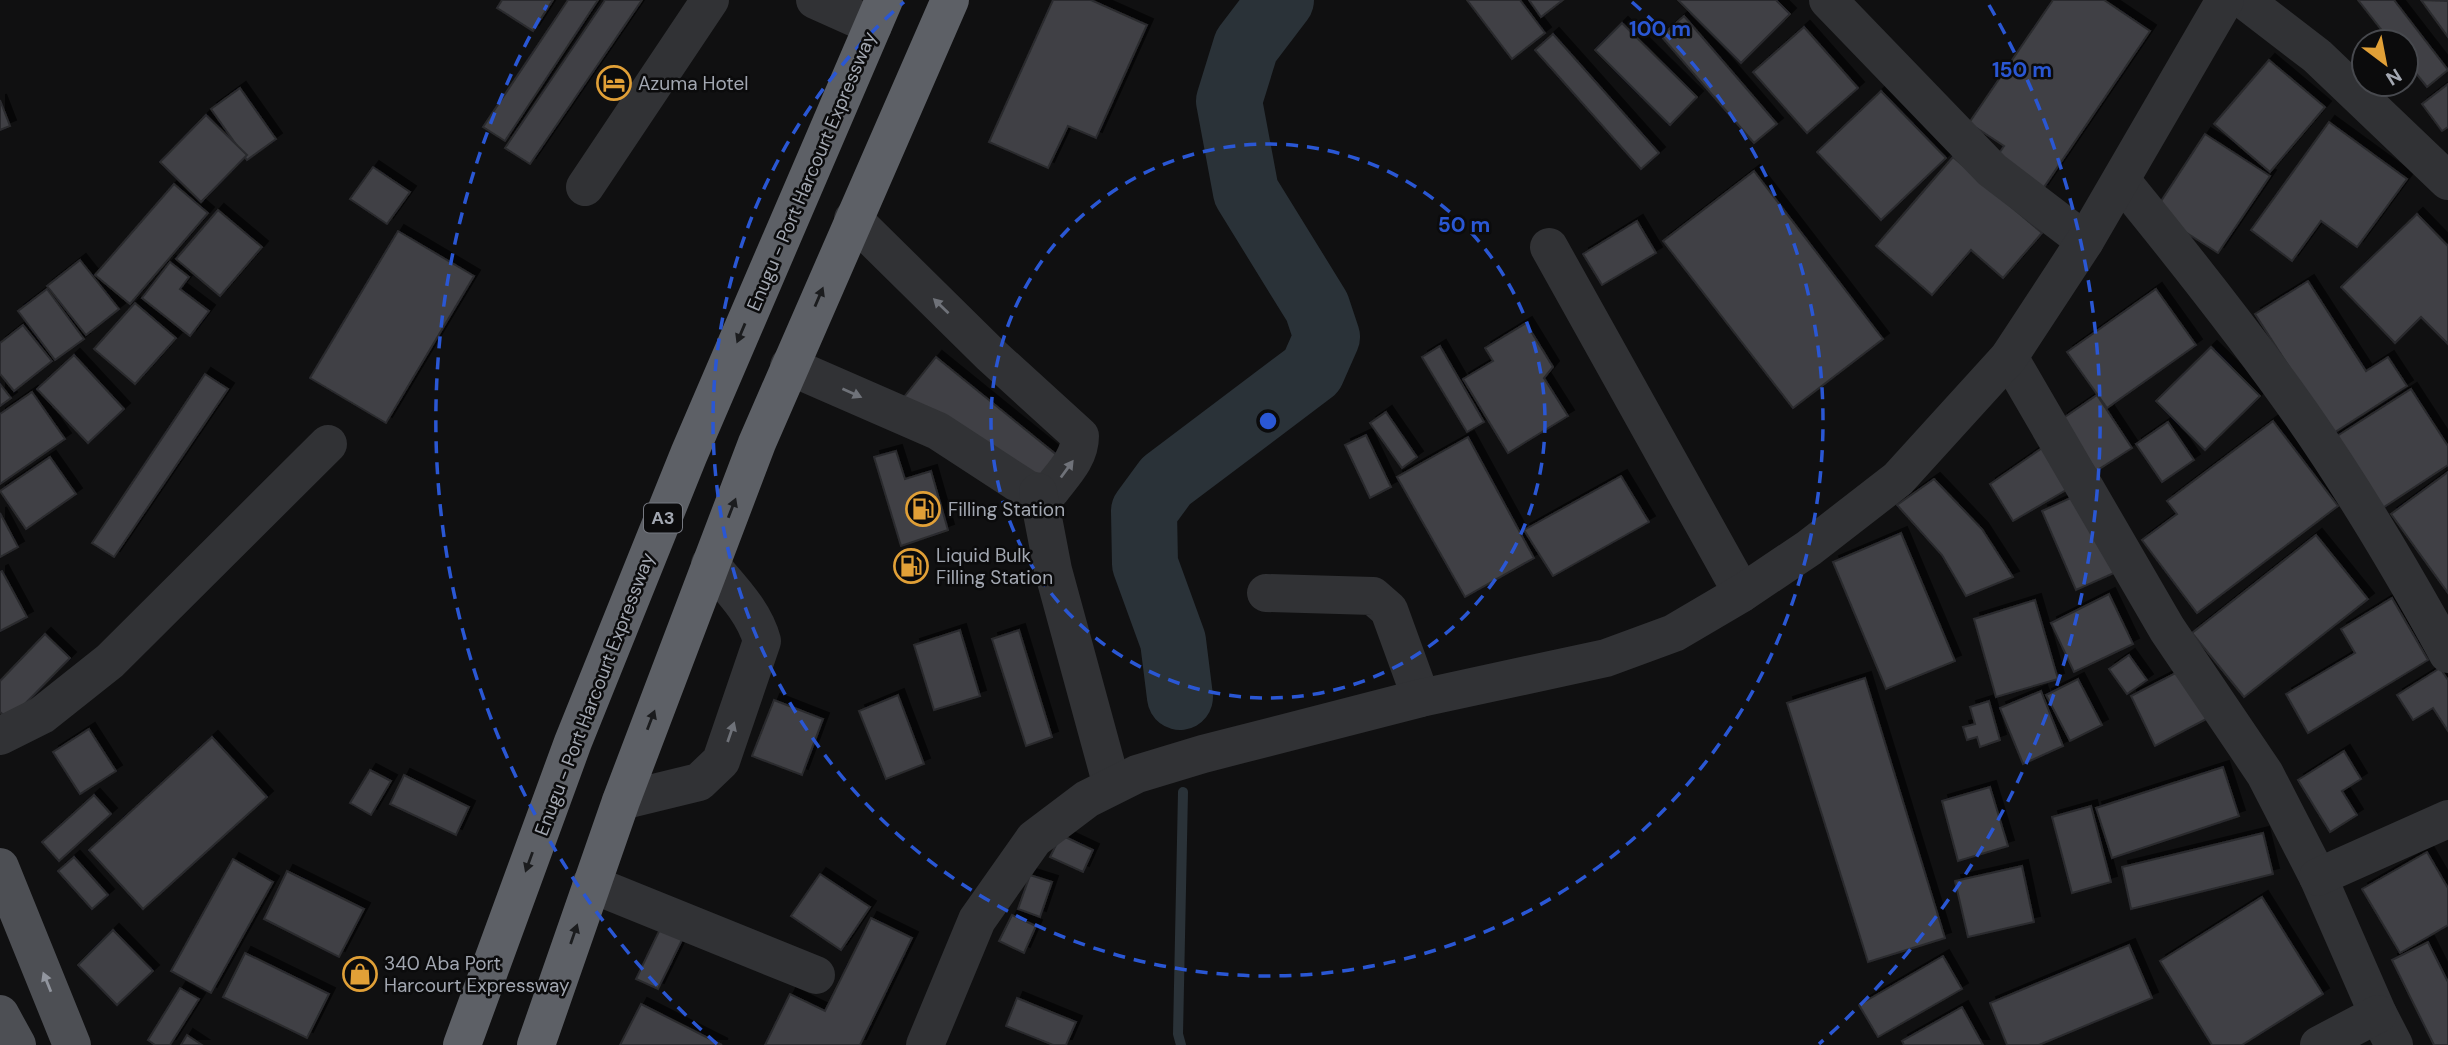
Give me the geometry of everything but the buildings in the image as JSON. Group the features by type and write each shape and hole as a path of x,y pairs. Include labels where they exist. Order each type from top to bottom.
{"highway":[{"path":"537,1044 621,801 757,443 950,0"},
{"name":"Enugu - Port Harcourt Expressway","path":"462,1045 573,742 689,454 879,13"}],"main road":[{"path":"0,867 72,1045"},
{"path":"0,1014 17,1045"}],"street":[{"path":"585,187 710,0"},
{"path":"816,0 879,13"},
{"path":"1828,0 1992,170 2085,241"},
{"path":"925,1045 977,920 1034,839 1087,799 1125,780 1203,754 1421,698 1606,658 1674,633 1742,593 1809,548 1898,479 2009,356 2085,241 2225,0"},
{"path":"2244,0 2317,56 2448,181"},
{"path":"2121,180 2191,266 2303,416 2404,575 2448,654"},
{"path":"789,366 938,431 1027,489 1038,492 1051,490 1076,457 1080,436 991,355 853,219"},
{"path":"1549,247 1742,593"},
{"path":"2009,356 2167,629 2265,774 2318,877 2386,1029 2319,1045"},
{"path":"0,736 42,715 110,661 328,444"},
{"path":"1038,492 1054,570 1125,780"},
{"path":"621,801 699,782 721,761 762,641 758,624 710,564"},
{"path":"1266,593 1373,596 1389,610 1421,698"},
{"path":"2318,877 2448,819"},
{"path":"591,884 816,975"}],"waterway":[{"path":"1180,697 1173,641 1145,564 1144,511 1166,481 1312,371 1327,337 1317,307 1246,192 1229,101 1246,46 1281,0"},
{"path":"1181,1045 1178,1034 1183,792"}],"place":[{"name":"Azuma Hotel","path":"614,83"},
{"name":"Filling Station","path":"923,509"},
{"name":"Liquid Bulk Filling Station","path":"911,566"},
{"name":"340 Aba Port Harcourt Expressway","path":"360,974"}]}
